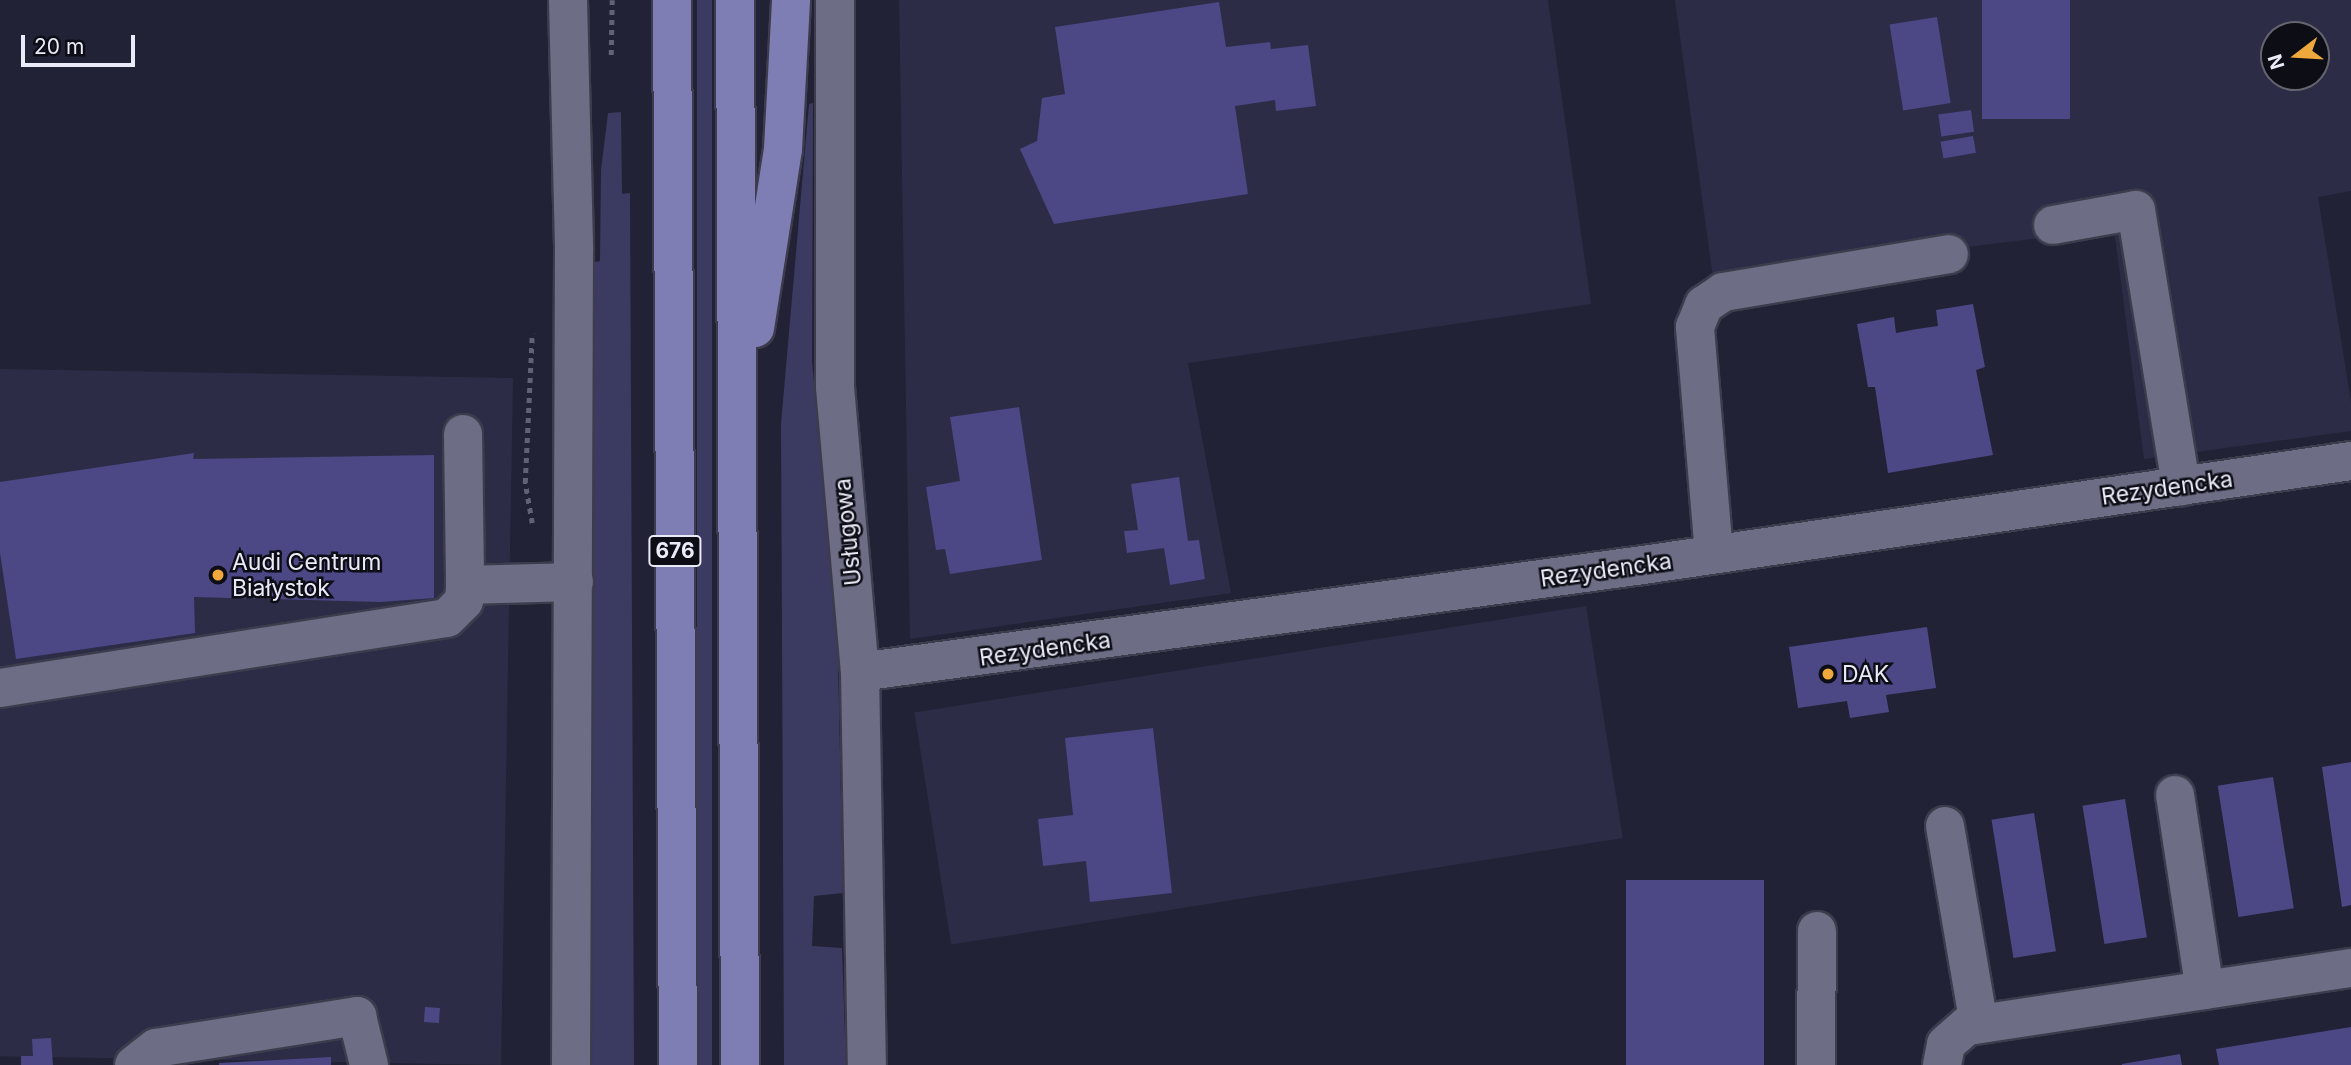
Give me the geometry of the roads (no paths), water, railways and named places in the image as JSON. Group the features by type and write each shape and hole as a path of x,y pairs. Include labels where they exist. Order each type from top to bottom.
{"main road":[{"path":"665,0 672,38"},
{"name":"676","path":"672,0 678,1065"},
{"path":"735,0 740,1065"},
{"path":"737,445 783,149 790,0"}],"street":[{"path":"568,0 574,582 571,1065"},
{"name":"Usługowa","path":"835,0 835,387 860,672 867,1065"},
{"path":"2053,225 2136,210 2181,486"},
{"path":"1714,554 1695,327 1703,305 1723,292 1950,254"},
{"path":"0,688 447,618 464,601 463,434"},
{"name":"Rezydencka","path":"860,672 1714,554 2351,461"},
{"path":"465,585 574,582"},
{"path":"2175,795 2205,990"},
{"path":"1945,826 1979,1024"},
{"path":"1816,931 1816,1065"},
{"path":"1942,1065 1946,1044 1967,1026 2351,968"},
{"path":"134,1065 156,1048 356,1016 369,1065"}],"place":[{"name":"Audi Centrum Białystok","path":"218,575"},
{"name":"DAK","path":"1828,674"}]}
